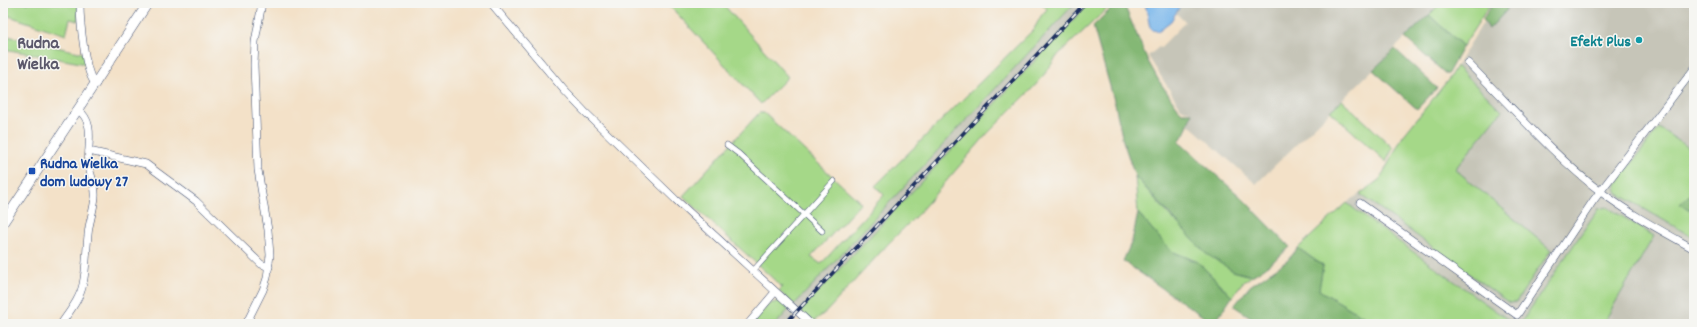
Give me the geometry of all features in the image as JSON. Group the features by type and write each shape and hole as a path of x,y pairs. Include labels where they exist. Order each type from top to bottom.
{"street":[{"path":"80,3 80,27 88,67 92,81 96,84"},
{"path":"3,223 148,3"},
{"path":"246,324 263,290 269,266 269,236 258,170 254,70 255,42 262,3"},
{"path":"491,3 564,90 584,111 775,292 811,324"},
{"path":"1468,63 1565,160 1600,191 1646,222 1694,249"},
{"path":"1360,203 1517,315 1600,191 1694,69"},
{"path":"61,324 74,306 83,284 89,226 95,196 94,182 89,166 87,121 83,113 78,110"},
{"path":"727,145 739,154 822,231"},
{"path":"89,151 146,164 196,201 261,264 269,266"},
{"path":"753,271 834,181"},
{"path":"748,324 775,292"}],"shaded area":[{"path":"1075,3 1089,3 788,324 776,324"},
{"path":"1184,3 1441,3 1256,184 1188,124 1192,113 1181,108 1148,56 1159,47 1160,48 1185,22 1175,12"},
{"path":"1495,3 1694,3 1694,324 1514,324 1347,203 1380,179 1403,136 1448,80"}],"green space":[{"path":"3,3 78,3 78,21 70,19 66,35 3,14"},
{"path":"667,3 722,3 788,77 761,104"},
{"path":"1041,3 1075,3 794,305 779,291 782,287 683,196 759,113 764,113 861,203 811,257 821,264 884,195 875,186 1034,29 1041,16 1047,9"},
{"path":"1089,3 1113,3 1058,55 1041,79 987,134 917,215 888,244 827,311 813,322 800,311"},
{"path":"1441,3 1491,3 1463,46 1429,15"},
{"path":"1493,3 1505,3 1507,10 1489,29 1483,19"},
{"path":"1116,4 1125,7 1148,61 1159,81 1182,113 1192,113 1185,132 1179,142 1242,198 1290,247 1272,263 1252,276 1233,271 1205,253 1135,176 1123,141 1115,104 1093,26"},
{"path":"1429,15 1463,46 1447,75 1405,38"},
{"path":"3,35 83,53 86,64 4,49 3,52"},
{"path":"1395,49 1437,88 1417,109 1373,70"},
{"path":"1456,66 1502,111 1455,169 1551,250 1516,302 1509,303 1360,194 1380,179 1403,136 1448,80"},
{"path":"1342,100 1393,148 1386,162 1330,111"},
{"path":"1659,128 1694,151 1694,238 1617,193 1616,184"},
{"path":"1135,176 1171,217 1233,271 1252,276 1242,283 1232,297 1198,262 1171,251 1138,213"},
{"path":"1694,190 1694,205 1690,210 1680,204"},
{"path":"1347,203 1514,324 1376,324 1318,290 1323,266 1298,248"},
{"path":"1607,207 1654,236 1603,324 1520,324 1598,209"},
{"path":"1138,213 1171,251 1198,262 1232,297 1214,324 1123,261 1132,241"},
{"path":"1298,248 1323,266 1319,290 1376,324 1261,324 1234,306 1250,286 1287,261"},
{"path":"779,301 790,308 776,324 751,324 769,304"}],"water":[{"path":"1145,3 1182,3 1171,21 1158,31 1150,28"}],"railway":[{"path":"785,324 1085,3"}],"place":[{"name":"Efekt Plus","path":"1639,40"},
{"name":"Rudna Wielka dom ludowy 27","path":"32,171"}],"district":[{"name":"Rudna Wielka","path":"38,52"}]}
